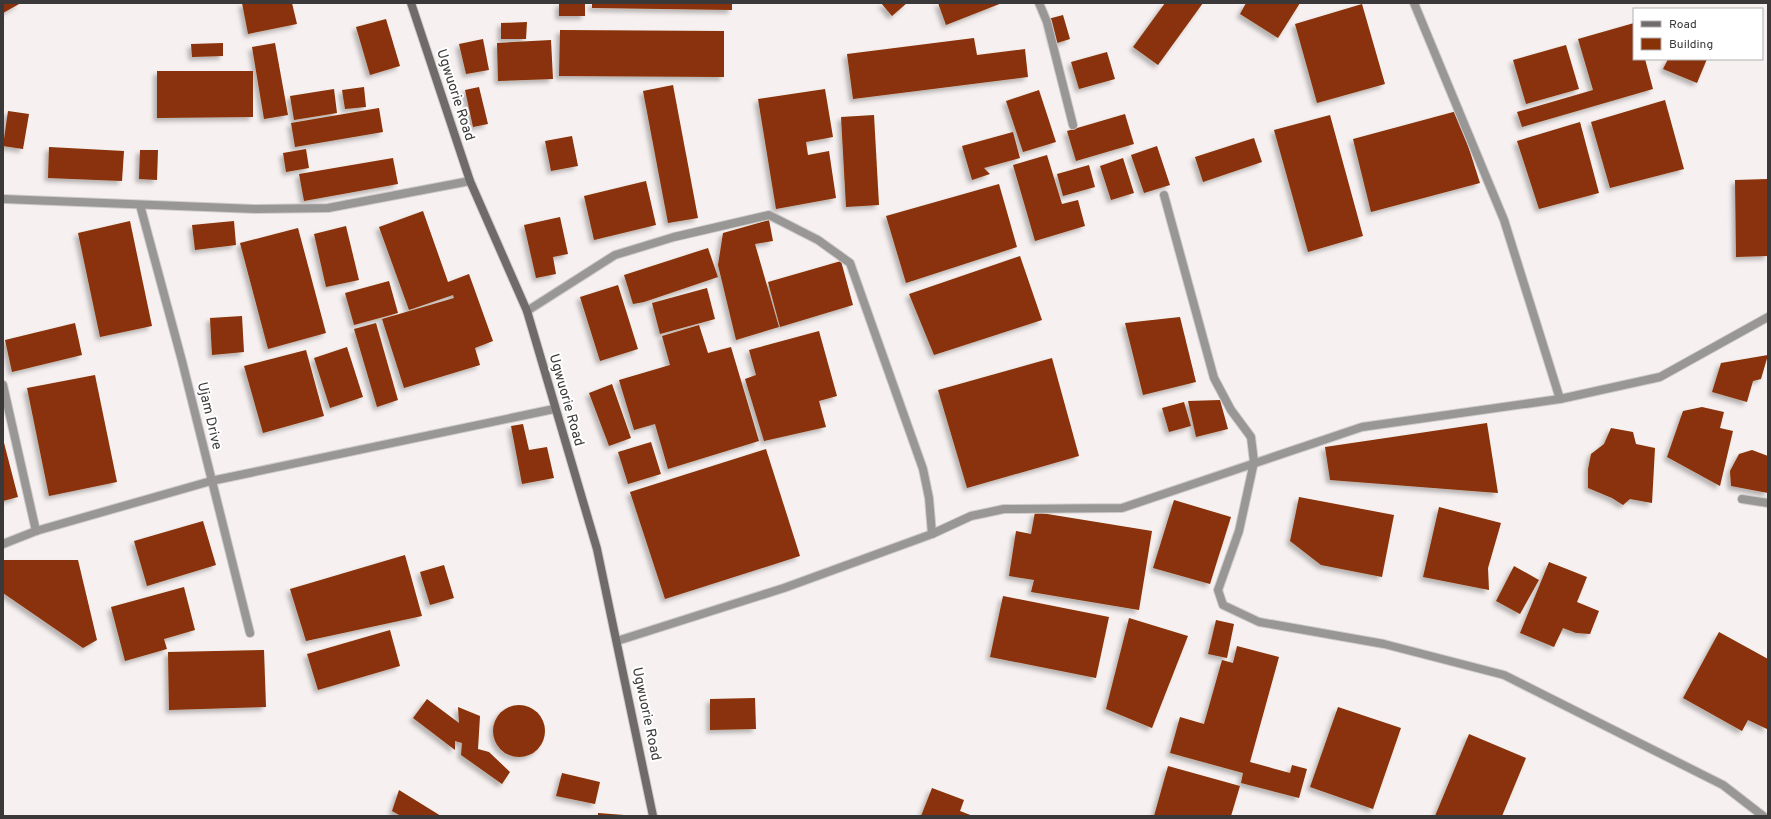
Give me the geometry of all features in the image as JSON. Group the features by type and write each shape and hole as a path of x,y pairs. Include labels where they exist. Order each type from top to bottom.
{"street":[{"name":"Ugwuorie Road","path":"411,3 470,181 526,312 597,549 653,816"},
{"path":"1039,3 1047,22 1073,125"},
{"path":"1414,3 1504,220 1560,399"},
{"path":"3,199 255,209 328,208 470,181"},
{"path":"1164,195 1214,378 1231,410 1251,437 1254,462 1239,531 1218,590 1224,604 1259,622 1384,644 1504,675 1723,785 1764,816"},
{"name":"Ujam Drive","path":"140,205 182,361 250,633"},
{"path":"526,312 616,255 674,237 768,215 818,240 850,263 923,469 929,498 932,534"},
{"path":"617,640 784,588 932,534 971,516 1004,509 1122,508 1254,462 1362,427 1560,399 1660,377 1768,317"},
{"path":"3,385 36,531"},
{"path":"3,544 36,531 211,481 554,408"},
{"path":"1742,499 1768,503"}],"building":[{"path":"3,3 21,3 3,13"},
{"path":"242,3 292,3 297,24 248,34"},
{"path":"559,3 585,3 585,16 559,16"},
{"path":"592,3 732,3 732,10 592,8"},
{"path":"881,3 907,3 892,16"},
{"path":"938,3 1002,3 946,25"},
{"path":"1165,3 1203,3 1158,65 1133,47"},
{"path":"1246,3 1300,3 1278,38 1240,14"},
{"path":"1362,4 1385,84 1317,103 1295,24"},
{"path":"1063,15 1070,39 1054,44 1048,19"},
{"path":"386,19 400,66 370,75 356,27"},
{"path":"527,22 526,39 501,39 501,23"},
{"path":"1633,23 1633,60 1645,60 1653,89 1522,127 1517,112 1593,90 1578,39"},
{"path":"560,30 724,31 724,77 559,76"},
{"path":"974,38 977,55 1025,49 1028,77 853,99 847,54"},
{"path":"483,39 489,70 466,74 459,44"},
{"path":"551,40 553,79 498,81 497,43"},
{"path":"223,43 223,56 192,57 191,44"},
{"path":"275,43 288,115 264,119 252,47"},
{"path":"1566,45 1579,89 1526,104 1513,60"},
{"path":"1107,52 1115,79 1079,89 1071,62"},
{"path":"1668,60 1707,60 1697,83 1663,69"},
{"path":"157,71 253,71 253,117 157,118"},
{"path":"673,85 698,218 668,223 643,91"},
{"path":"364,87 366,107 345,109 342,90"},
{"path":"479,87 488,124 473,127 465,90"},
{"path":"334,89 337,113 294,120 290,96"},
{"path":"825,89 833,137 806,142 808,155 829,151 836,198 776,209 758,99"},
{"path":"1039,90 1056,142 1023,152 1006,101"},
{"path":"1665,100 1684,169 1610,188 1591,122"},
{"path":"379,108 383,132 295,147 291,123"},
{"path":"8,111 29,114 23,149 3,146"},
{"path":"1457,111 1480,183 1371,212 1353,139"},
{"path":"1125,114 1134,144 1076,161 1067,131"},
{"path":"874,115 879,205 846,207 841,117"},
{"path":"1330,115 1363,236 1308,252 1274,130"},
{"path":"1580,122 1599,193 1539,209 1517,141"},
{"path":"1013,132 1020,158 984,168 990,174 972,180 962,146"},
{"path":"572,136 578,166 551,171 545,141"},
{"path":"1254,138 1262,162 1203,182 1195,157"},
{"path":"1157,146 1170,185 1144,193 1131,155"},
{"path":"49,147 124,151 122,181 48,178"},
{"path":"306,149 309,168 286,172 283,153"},
{"path":"140,150 158,150 157,180 139,179"},
{"path":"1047,155 1062,204 1078,200 1085,226 1035,241 1013,165"},
{"path":"393,158 398,184 304,201 299,174"},
{"path":"1123,158 1134,193 1111,200 1100,166"},
{"path":"1089,165 1095,187 1063,196 1057,174"},
{"path":"1768,179 1768,256 1736,257 1735,180"},
{"path":"646,181 656,225 594,240 584,196"},
{"path":"999,184 1017,247 906,283 886,216"},
{"path":"423,211 448,282 469,274 493,341 475,348 480,365 404,388 382,319 454,298 453,295 409,310 379,227"},
{"path":"560,217 568,254 553,257 556,274 536,278 524,225"},
{"path":"769,220 773,241 755,244 779,327 736,340 718,265 723,233"},
{"path":"130,221 152,326 100,337 78,233"},
{"path":"234,221 236,245 195,250 192,225"},
{"path":"346,226 359,280 326,287 314,234"},
{"path":"298,228 326,333 268,349 240,243"},
{"path":"708,248 718,277 644,302 633,304 624,275"},
{"path":"1020,256 1042,320 934,355 909,294"},
{"path":"841,261 853,305 780,327 768,282"},
{"path":"389,281 398,313 354,325 345,293"},
{"path":"618,285 638,349 600,361 580,297"},
{"path":"707,288 715,319 660,334 652,303"},
{"path":"242,316 244,352 212,355 210,318"},
{"path":"1180,317 1196,382 1143,395 1125,323"},
{"path":"75,323 82,355 12,372 5,340"},
{"path":"376,323 398,400 377,407 354,329"},
{"path":"699,325 708,353 731,347 759,441 668,469 655,424 634,430 619,380 670,365 662,336"},
{"path":"819,331 837,396 819,401 826,427 764,441 745,379 756,375 749,350"},
{"path":"347,347 363,397 330,408 314,358"},
{"path":"306,350 324,416 263,433 244,366"},
{"path":"1768,355 1761,379 1753,381 1747,402 1712,392 1721,363"},
{"path":"1052,358 1079,456 967,488 938,390"},
{"path":"95,375 117,482 49,496 27,388"},
{"path":"612,384 631,438 609,446 589,393"},
{"path":"1220,400 1228,429 1196,437 1188,401"},
{"path":"1184,402 1191,426 1169,432 1162,408"},
{"path":"1702,407 1724,412 1720,428 1733,431 1720,486 1667,457 1683,411"},
{"path":"1487,423 1498,493 1330,480 1325,447"},
{"path":"523,424 529,450 547,447 554,478 522,484 511,426"},
{"path":"1611,428 1633,432 1636,444 1655,448 1652,503 1630,499 1623,505 1612,498 1588,488 1588,469 1591,454 1604,444"},
{"path":"3,439 18,497 3,501"},
{"path":"651,442 661,474 628,484 618,452"},
{"path":"766,449 800,556 665,599 630,492"},
{"path":"1752,450 1768,456 1768,493 1731,486 1730,471 1739,454"},
{"path":"1299,497 1394,515 1382,577 1321,565 1290,541"},
{"path":"1174,500 1231,517 1210,584 1153,568"},
{"path":"1439,507 1501,523 1488,568 1489,590 1423,577"},
{"path":"1035,512 1152,531 1139,610 1031,592 1034,580 1009,576 1016,531 1031,534"},
{"path":"203,521 216,565 147,586 134,541"},
{"path":"405,555 422,616 306,641 290,589"},
{"path":"3,560 78,560 97,640 83,648 3,593"},
{"path":"1549,562 1587,577 1577,602 1599,611 1590,634 1576,633 1563,628 1554,647 1520,633"},
{"path":"444,565 454,598 430,605 420,572"},
{"path":"1514,566 1539,580 1520,614 1496,601"},
{"path":"184,587 195,630 164,639 167,649 125,661 111,607"},
{"path":"1003,596 1109,617 1096,678 990,657"},
{"path":"1129,618 1188,636 1152,728 1106,709"},
{"path":"1216,620 1234,624 1227,658 1208,654"},
{"path":"390,630 400,666 318,690 307,654"},
{"path":"1719,632 1768,659 1767,729 1748,720 1742,731 1683,698"},
{"path":"1237,646 1279,657 1250,762 1290,773 1292,765 1307,769 1299,798 1241,783 1243,773 1170,753 1180,717 1204,724 1222,660 1233,663"},
{"path":"264,650 266,707 169,710 168,652"},
{"path":"755,698 756,729 710,730 710,699"},
{"path":"427,699 459,723 458,707 480,716 478,749 489,752 510,772 502,784 461,755 462,743 455,741 455,750 413,718"},
{"path":"519,705 533,709 541,717 545,731 541,745 533,753 519,757 505,753 497,745 493,731 497,717 505,709"},
{"path":"1338,707 1401,728 1373,809 1310,787"},
{"path":"1469,734 1526,758 1502,816 1435,816"},
{"path":"1168,766 1240,786 1231,816 1154,816"},
{"path":"562,773 600,782 595,804 556,796"},
{"path":"932,788 964,800 960,811 973,816 921,816"},
{"path":"399,790 441,816 401,816 392,811"},
{"path":"598,813 624,815 624,816 598,816"}]}
